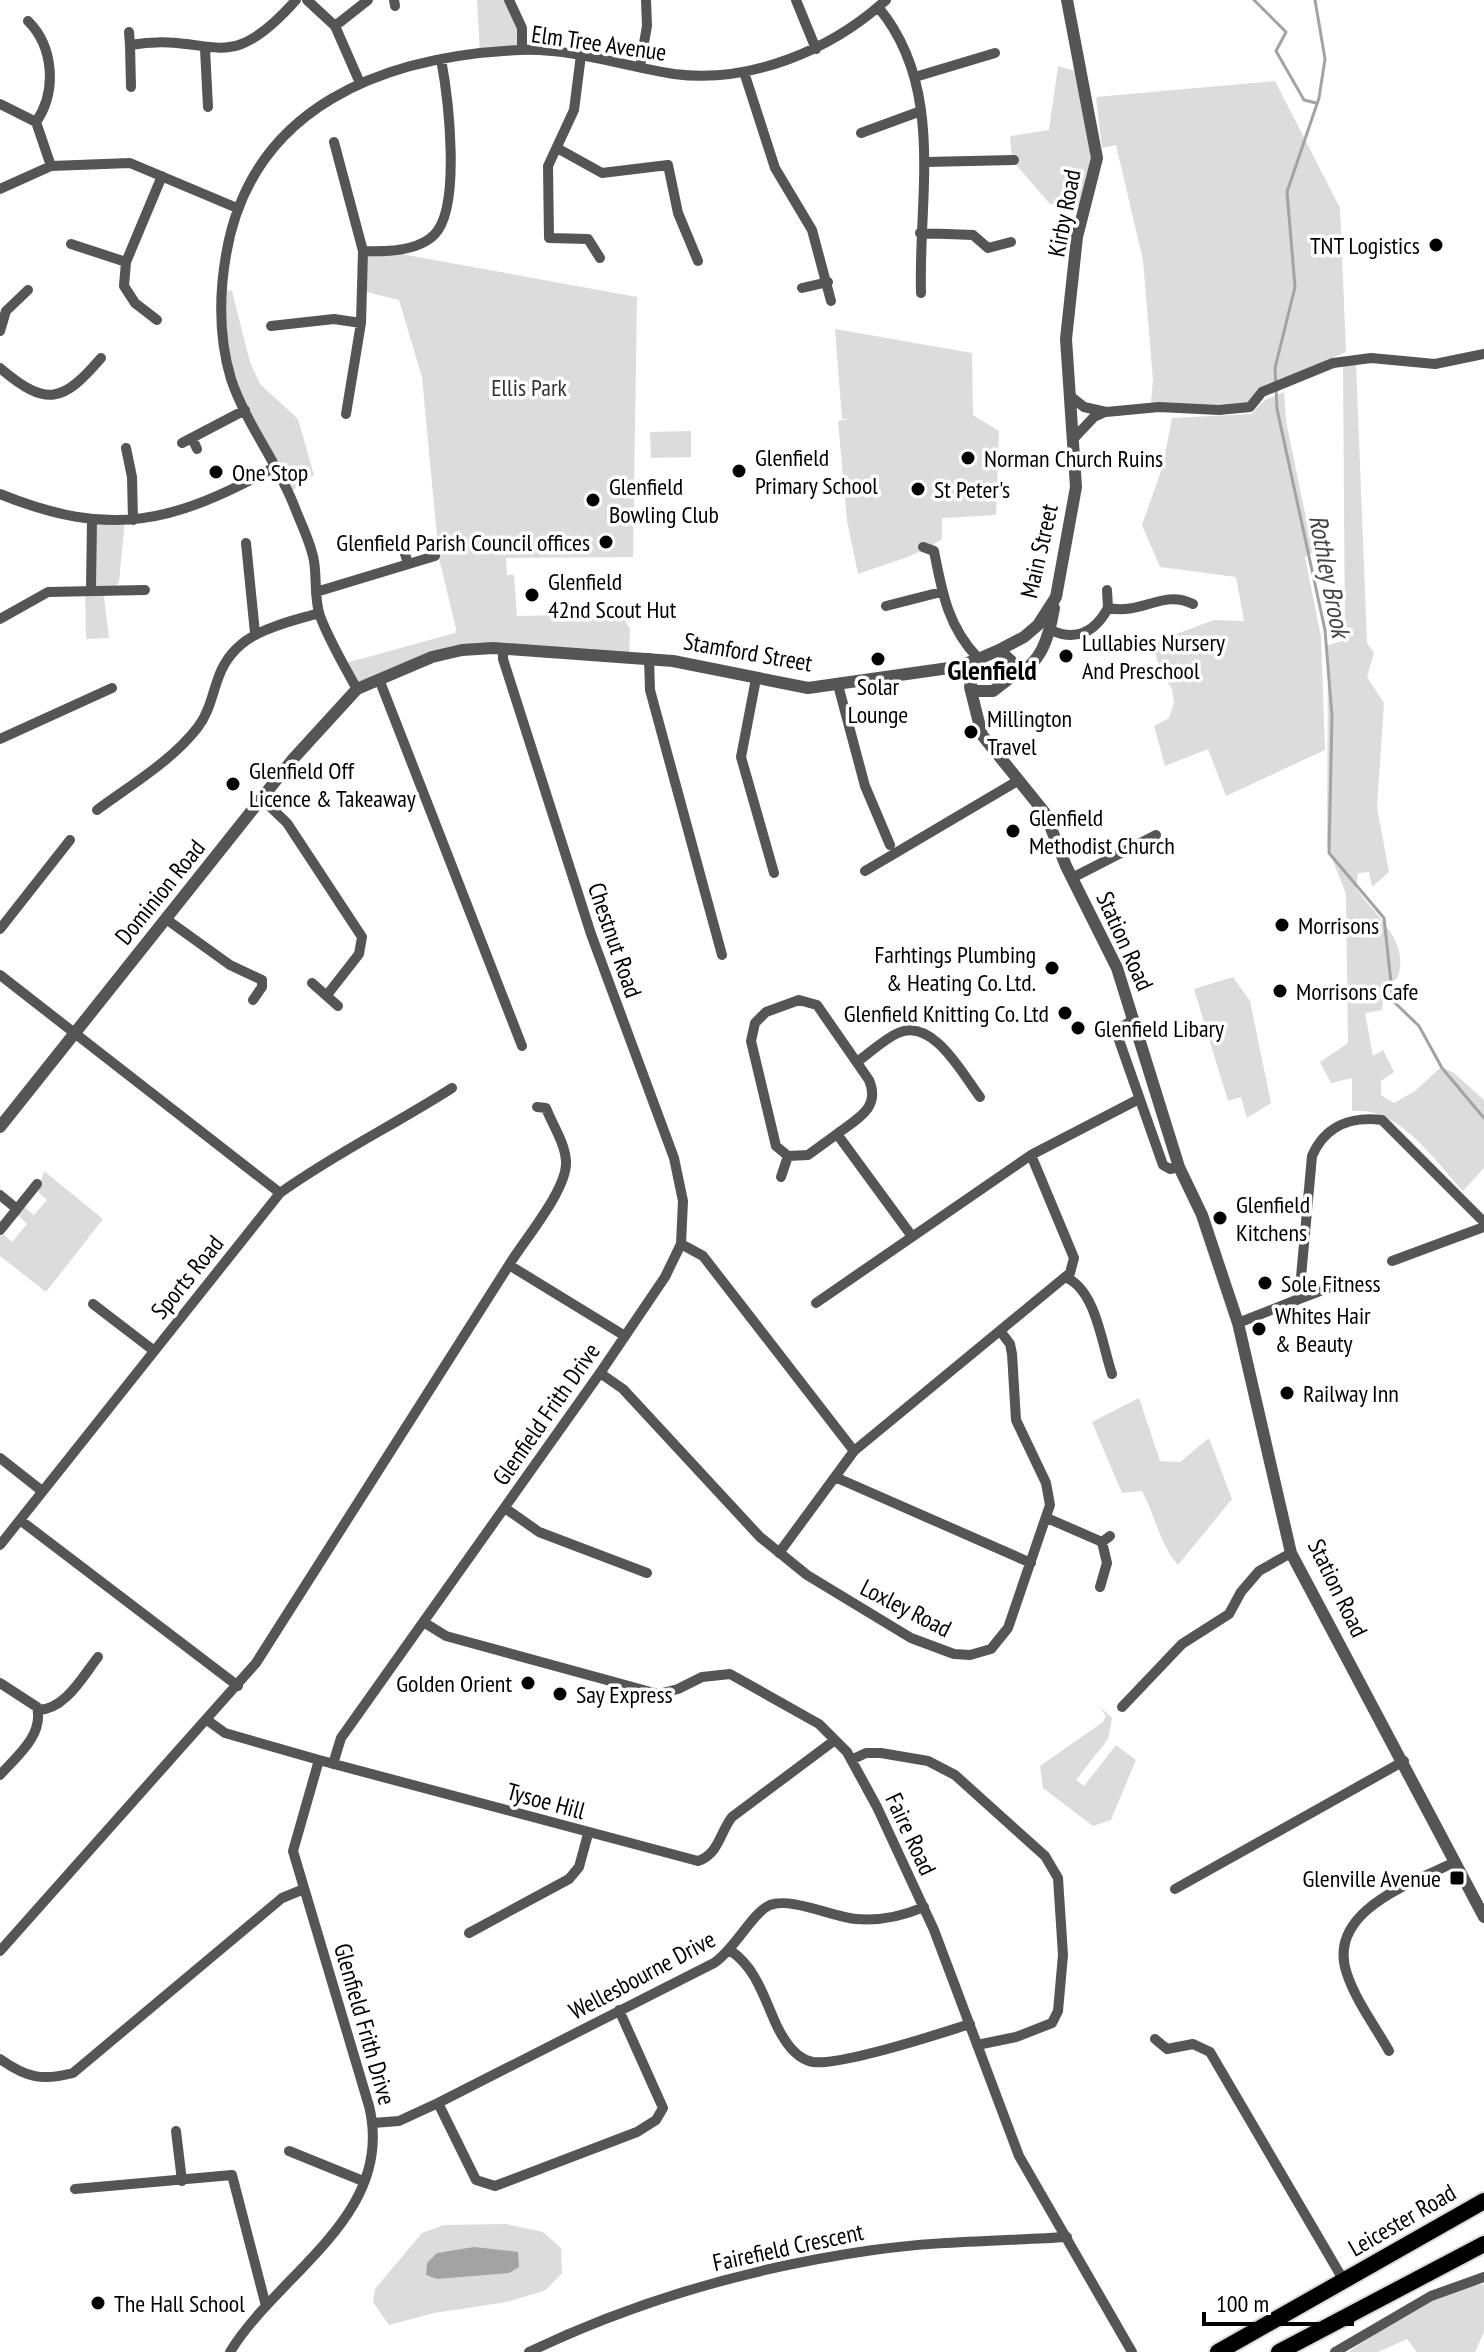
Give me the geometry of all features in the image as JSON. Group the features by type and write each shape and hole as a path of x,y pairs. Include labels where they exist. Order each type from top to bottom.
{"highway":[{"name":"Leicester Road","path":"1218,2352 1484,2201"},
{"path":"1279,2352 1484,2244"}],"street":[{"path":"130,45 169,42 205,49 234,48 255,39 296,0"},
{"path":"307,0 335,26 360,83"},
{"path":"335,26 368,0"},
{"path":"509,0 522,28 522,50"},
{"path":"640,66 647,26 646,0"},
{"path":"796,0 816,49"},
{"name":"Kirby Road","path":"1067,0 1097,158 1077,237 1066,349 1075,437"},
{"path":"882,4 915,77 921,111 926,162 920,233 921,293"},
{"name":"Elm Tree Avenue","path":"357,689 319,613 313,558 275,467 231,376 220,300 237,208 257,170 283,136 325,102 360,83 441,59 522,50 581,55 676,74 744,72 816,49 882,4"},
{"path":"28,21 43,38 47,53 48,101 36,122"},
{"path":"129,32 131,87"},
{"path":"205,49 208,107"},
{"path":"915,77 995,53"},
{"path":"581,55 574,110 548,166 549,238 588,239 600,258"},
{"path":"363,251 390,252 432,238 443,224 448,206 449,146 441,59"},
{"path":"744,72 775,168 812,230 831,301"},
{"path":"0,104 36,122 51,166"},
{"path":"861,133 921,111"},
{"path":"334,142 363,251 361,323 346,414"},
{"path":"557,148 602,173 668,165 678,213 698,261"},
{"path":"926,162 1014,160"},
{"path":"0,189 51,166 130,163 237,208"},
{"path":"157,320 135,303 124,286 126,262 162,176"},
{"path":"920,233 973,235 988,248 1011,242"},
{"path":"71,244 126,262"},
{"path":"802,288 828,282"},
{"path":"0,331 6,311 28,290"},
{"path":"271,326 334,319 361,323"},
{"path":"1075,437 1094,417 1106,412 1159,407 1219,410 1250,407 1262,392 1351,359 1435,364 1484,354"},
{"path":"0,368 44,395 63,395 78,385 101,358"},
{"path":"1070,396 1084,407 1106,412"},
{"path":"190,443 245,410"},
{"name":"Main Street","path":"999,650 1024,637 1046,616 1056,597 1076,487 1075,437"},
{"path":"126,448 132,477 133,520"},
{"path":"0,494 49,512 92,520 133,520 200,505 275,467"},
{"path":"91,588 92,520"},
{"path":"246,543 255,633"},
{"path":"402,545 408,563"},
{"path":"923,547 934,551 941,592 963,642 977,659"},
{"path":"316,592 435,556"},
{"path":"0,619 48,592 91,588 145,590"},
{"path":"1024,637 1040,630 1051,630 1063,636 1085,633 1108,608 1107,590"},
{"path":"886,606 941,592"},
{"path":"977,718 985,694 1035,662 1051,630 1056,597"},
{"path":"1108,608 1131,611 1176,598 1193,604"},
{"path":"97,810 186,741 206,714 227,660 255,633 319,613"},
{"name":"Stamford Street","path":"357,689 462,650 503,648 649,658 808,688 945,668 977,659"},
{"name":"Chestnut Road","path":"503,648 503,659 591,934 674,1158 683,1201 681,1244"},
{"path":"977,659 999,650 1012,662 1010,678"},
{"path":"649,658 650,690 722,955"},
{"path":"969,686 977,659"},
{"path":"945,668 985,694"},
{"path":"379,679 522,1046"},
{"path":"756,679 741,757 774,873"},
{"path":"838,685 865,786 890,845"},
{"name":"Station Road","path":"969,686 988,744 1045,813 1072,878 1117,968 1179,1167 1202,1215 1238,1323 1291,1553 1482,1910"},
{"path":"0,739 112,688"},
{"name":"Dominion Road","path":"0,1127 262,799 357,689"},
{"path":"865,871 1019,780"},
{"path":"262,799 287,823 362,937 354,962 327,995"},
{"path":"1072,878 1156,835"},
{"path":"0,929 70,840"},
{"path":"166,919 230,965 262,980 262,987 253,1000"},
{"path":"0,975 280,1193"},
{"path":"312,983 338,1006"},
{"path":"809,1001 824,1013 857,1062 874,1091 873,1102 868,1110 808,1155 788,1156 773,1139 751,1041 752,1031 760,1017 789,1003 809,1001"},
{"name":"Station Road","path":"1134,1019 1122,1025 1118,1033 1163,1165 1170,1169 1179,1167"},
{"path":"857,1062 898,1033 910,1030 923,1033 936,1040 980,1097"},
{"name":"Sports Road","path":"0,1545 280,1193 304,1176 430,1105 452,1088"},
{"path":"816,1303 1031,1155 1139,1099"},
{"path":"0,1951 256,1663 559,1188 566,1171 565,1152 546,1108 537,1107"},
{"path":"1299,1299 1312,1156 1318,1142 1351,1119 1382,1120 1484,1225 1392,1261"},
{"path":"837,1134 911,1235"},
{"path":"779,1553 854,1451 1067,1278 1074,1258 1031,1155"},
{"path":"780,1179 788,1156"},
{"path":"0,1230 37,1184"},
{"path":"0,1195 17,1209"},
{"path":"681,1244 703,1256 854,1451"},
{"name":"Glenfield Frith Drive","path":"333,1764 341,1738 600,1373 665,1277 681,1244"},
{"path":"509,1265 625,1336"},
{"path":"1067,1278 1083,1291 1112,1374"},
{"path":"1238,1323 1341,1283"},
{"path":"93,1304 153,1350"},
{"name":"Loxley Road","path":"600,1373 623,1389 705,1480 779,1553 877,1620 911,1638 963,1656 984,1652 1003,1637 1050,1505 1046,1483 1016,1420 1010,1344 1001,1332"},
{"path":"0,1458 42,1491"},
{"path":"835,1477 1031,1563"},
{"path":"505,1508 539,1532 647,1573"},
{"path":"1047,1518 1106,1539 1107,1563 1100,1587"},
{"path":"20,1520 238,1686"},
{"path":"1122,1707 1182,1644 1229,1614 1241,1592 1259,1571 1291,1553"},
{"name":"Faire Road","path":"425,1623 446,1636 658,1694 678,1689 702,1677 730,1674 819,1724 835,1740 851,1760 924,1907 1019,2156 1132,2352"},
{"path":"0,1683 38,1710 53,1707 64,1699 98,1657"},
{"path":"0,1775 37,1731 38,1710"},
{"name":"Tysoe Hill","path":"207,1720 225,1733 319,1760 698,1861 707,1858 717,1848 724,1827 732,1817 835,1740"},
{"path":"851,1760 866,1753 881,1753 928,1761 955,1775 1045,1856 1058,1878 1063,1955 1058,2011 1052,2023 1016,2037 977,2045"},
{"name":"Glenfield Frith Drive","path":"230,2352 266,2306 314,2259 346,2219 363,2181 373,2147 373,2123 293,1851 319,1760"},
{"path":"1175,1889 1404,1761"},
{"path":"469,1933 569,1879 579,1867 588,1834"},
{"path":"1389,2051 1347,1975 1342,1947 1356,1921 1379,1899 1455,1862"},
{"path":"1,2062 23,2075 44,2080 73,2073 282,1898 304,1889"},
{"name":"Wellesbourne Drive","path":"373,2123 399,2121 438,2103 731,1951 768,1906 781,1903 857,1919 908,1914 924,1907"},
{"path":"731,1951 744,1960 752,1972 779,2030 803,2059 815,2062 863,2053 970,2024"},
{"path":"438,2103 476,2180 495,2186 637,2132 656,2120 663,2108 619,2010"},
{"path":"1155,2039 1167,2049 1193,2044 1210,2052 1344,2281"},
{"path":"176,2131 182,2181"},
{"path":"289,2151 363,2181"},
{"path":"75,2189 232,2175 266,2306"},
{"name":"Fairefield Crescent","path":"529,2352 581,2327 665,2295 758,2271 875,2250 1067,2237"},
{"path":"1335,2352 1431,2296 1484,2277"}],"green space":[{"path":"477,0 508,0 522,30 522,50 480,54"},
{"path":"1058,66 1079,72 1094,154 1079,206 1050,204 1012,160 1010,136 1049,130"},
{"path":"1275,81 1340,208 1346,352 1262,388 1247,403 1219,406 1151,403 1153,380 1143,260 1116,145 1102,148 1096,97"},
{"name":"Ellis Park","path":"363,251 390,252 637,297 633,557 506,558 507,575 514,575 517,616 621,614 630,629 629,656 462,650 357,689 346,663 455,633 456,629 439,558 422,377 399,300 362,291"},
{"path":"220,289 232,291 250,362 260,384 298,419 314,475 288,494 233,382"},
{"path":"835,329 972,353 973,415 999,431 996,515 942,518 942,539 912,555 858,574 847,521 838,421 848,419 842,419"},
{"path":"1356,363 1367,643 1374,653 1367,677 1384,703 1377,807 1389,872 1372,887 1369,872 1358,873 1356,888 1388,928 1399,951 1400,963 1398,976 1385,993 1382,1010 1365,1013 1373,1056 1383,1050 1394,1072 1381,1081 1381,1095 1394,1103 1415,1091 1441,1067 1454,1073 1484,1100 1484,1168 1463,1191 1401,1126 1386,1117 1352,1111 1352,1078 1331,1083 1320,1062 1348,1043 1346,894 1327,845 1328,645 1345,640 1343,364"},
{"path":"1284,392 1286,421 1313,552 1305,557 1321,637 1325,750 1226,796 1208,749 1165,766 1154,726 1169,718 1174,703 1172,689 1161,673 1152,643 1214,620 1244,621 1236,577 1160,567 1142,525 1163,465 1172,418 1251,414 1265,400"},
{"path":"691,431 691,457 651,458 650,432"},
{"path":"92,520 125,520 119,581 115,589 103,589 109,638 86,639 85,589 91,589"},
{"path":"1233,977 1250,1001 1271,1103 1247,1118 1241,1097 1228,1101 1194,989"},
{"path":"44,1171 103,1219 46,1292 0,1256 0,1236 3,1234 12,1242 27,1224 17,1214 23,1206 34,1215 47,1200 38,1192"},
{"path":"1139,1398 1160,1461 1180,1462 1209,1438 1232,1499 1178,1565 1167,1548 1142,1491 1122,1493 1092,1422"},
{"path":"1099,1706 1112,1718 1108,1739 1076,1780 1084,1786 1116,1745 1136,1760 1111,1820 1093,1826 1043,1788 1040,1766 1103,1722 1106,1716"},
{"path":"506,2224 543,2232 561,2248 562,2273 546,2290 507,2302 434,2313 389,2325 373,2302 375,2289 422,2233 444,2225"},
{"path":"1484,2284 1484,2332 1475,2352 1417,2352 1407,2339 1378,2352 1349,2352 1431,2301"}],"shaded area":[{"path":"474,2247 518,2252 519,2267 509,2273 437,2279 426,2275 427,2263 437,2253"}],"waterway":[{"path":"1254,0 1286,32 1276,51 1304,100 1316,103"},
{"name":"Rothley Brook","path":"1315,0 1325,59 1319,98 1287,192 1295,287 1275,368 1277,409 1325,630 1332,716 1329,853 1384,918 1393,1001 1419,1026 1442,1068 1484,1118"}],"place":[{"name":"TNT Logistics","path":"1436,245"},
{"name":"Norman Church Ruins","path":"968,458"},
{"name":"Glenfield Primary School","path":"739,471"},
{"name":"One Stop","path":"216,472"},
{"name":"St Peter's","path":"918,489"},
{"name":"Glenfield Bowling Club","path":"593,500"},
{"name":"Glenfield Parish Council offices","path":"606,542"},
{"name":"Glenfield 42nd Scout Hut","path":"532,595"},
{"name":"Lullabies Nursery And Preschool","path":"1066,656"},
{"name":"Solar Lounge","path":"878,659"},
{"name":"Millington Travel","path":"971,732"},
{"name":"Glenfield Off Licence & Takeaway","path":"233,784"},
{"name":"Glenfield Methodist Church","path":"1013,831"},
{"name":"Morrisons","path":"1282,925"},
{"name":"Farhtings Plumbing & Heating Co. Ltd.","path":"1052,968"},
{"name":"Morrisons Cafe","path":"1280,991"},
{"name":"Glenfield Knitting Co. Ltd","path":"1065,1013"},
{"name":"Glenfield Libary","path":"1078,1028"},
{"name":"Glenfield Kitchens","path":"1220,1218"},
{"name":"Sole Fitness","path":"1265,1283"},
{"name":"Whites Hair & Beauty","path":"1259,1329"},
{"name":"Railway Inn","path":"1287,1393"},
{"name":"Golden Orient","path":"528,1683"},
{"name":"Say Express","path":"560,1694"},
{"name":"Glenville Avenue","path":"1457,1878"},
{"name":"The Hall School","path":"98,2303"}],"district":[{"name":"Glenfield","path":"992,669"}]}
